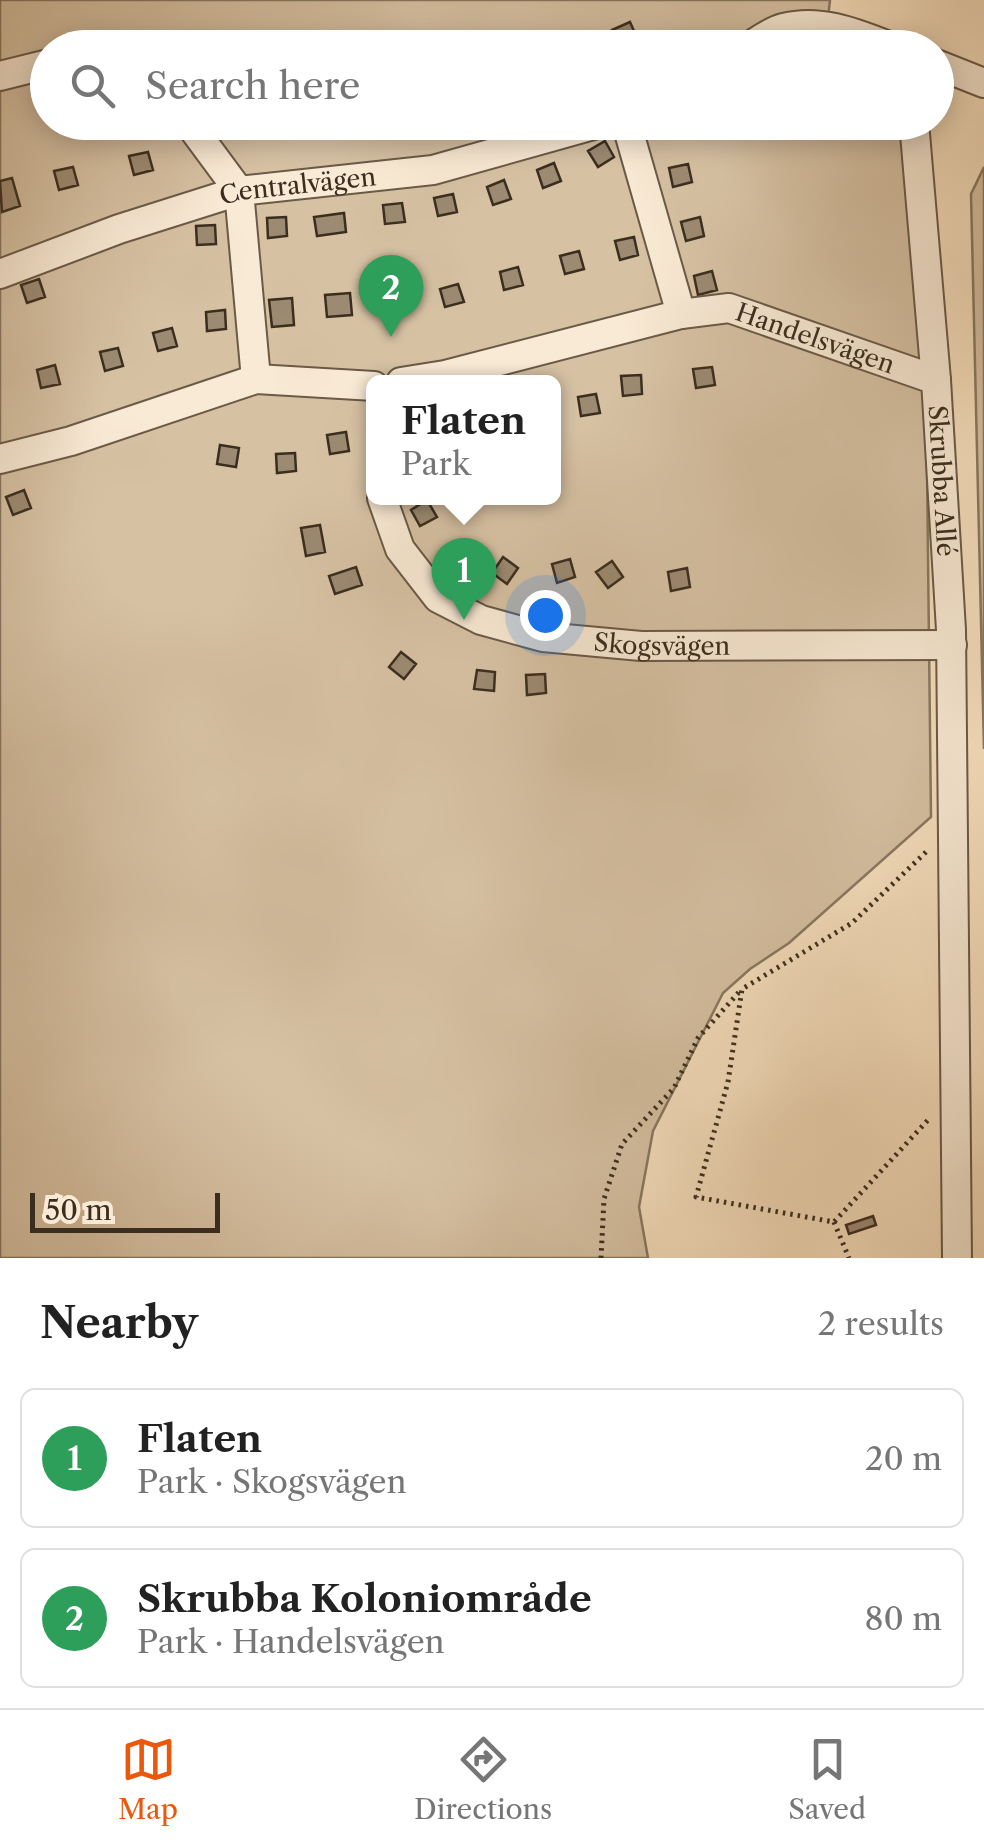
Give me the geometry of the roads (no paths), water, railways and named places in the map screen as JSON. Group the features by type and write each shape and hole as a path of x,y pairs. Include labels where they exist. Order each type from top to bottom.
{"street":[{"path":"778,30 816,25 849,30"},
{"path":"0,76 30,68"},
{"path":"954,71 984,83"},
{"path":"201,140 239,191 256,379"},
{"name":"Centralvägen","path":"0,274 119,229 239,191 432,170 540,140"},
{"path":"631,140 681,314"},
{"name":"Skrubba Allé","path":"916,140 936,380 952,645 957,1258"},
{"name":"Handelsvägen","path":"445,375 681,314 728,308 936,380"},
{"path":"0,459 71,441 256,379 366,386"},
{"name":"Skogsvägen","path":"384,505 400,549 438,598 481,620 543,637 642,646 952,645"}],"place":[{"name":"Skrubba Koloniområde","path":"391,337"},
{"name":"Flaten","path":"464,620"}]}
